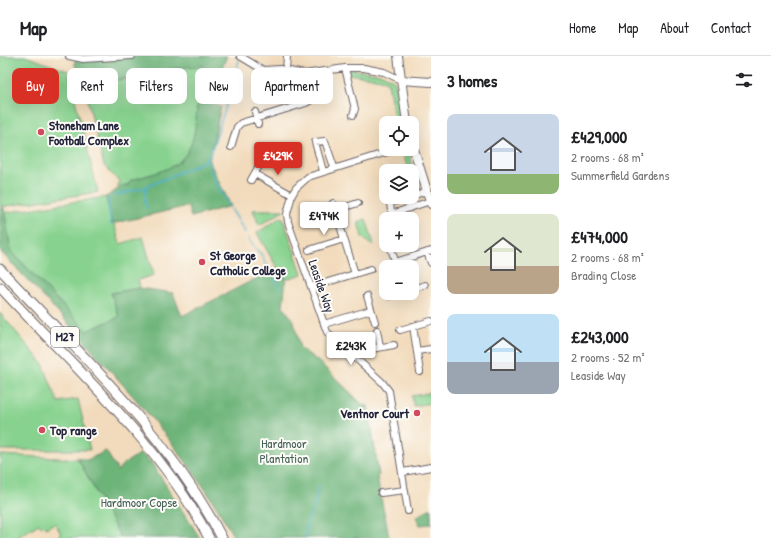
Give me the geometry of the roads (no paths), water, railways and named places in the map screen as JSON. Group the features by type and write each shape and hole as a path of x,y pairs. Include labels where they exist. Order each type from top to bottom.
{"highway":[{"name":"M27","path":"0,269 108,381 154,434 197,492 222,538"},
{"name":"M27","path":"0,287 97,386 149,448 187,499 209,538"}],"main road":[{"path":"398,56 406,116"},
{"path":"401,80 431,82"},
{"path":"416,156 431,203"}],"street":[{"path":"69,56 83,59 132,56"},
{"path":"240,56 260,68"},
{"path":"286,68 287,56"},
{"path":"345,68 355,109 353,115"},
{"path":"333,70 364,68 384,72 401,80"},
{"path":"231,147 239,124 302,104"},
{"path":"323,171 315,142 325,141 334,167"},
{"name":"Leaside Way","path":"379,154 334,167 304,180 292,195 288,207 287,220 324,324 331,337 382,382 389,391 408,511"},
{"path":"264,157 253,177 292,195"},
{"path":"419,194 427,191"},
{"path":"355,274 335,207 358,203"},
{"path":"390,204 389,208 395,213 431,203"},
{"path":"309,250 344,239"},
{"path":"407,260 429,252 431,263"},
{"path":"311,287 371,269"},
{"path":"419,287 425,285"},
{"path":"368,296 375,322"},
{"path":"324,324 371,310"},
{"path":"400,330 431,321"},
{"path":"413,326 420,372"},
{"path":"378,330 380,347"},
{"path":"353,356 360,351 394,345"},
{"path":"417,351 431,349"},
{"path":"402,472 431,467"},
{"path":"381,493 405,490"}],"waterway":[{"path":"114,196 146,187 203,162 210,155 233,85 239,60"},
{"path":"206,157 216,183 245,232"},
{"path":"146,187 145,201 147,209"},
{"path":"108,198 111,225"},
{"path":"248,238 262,256 280,289"},
{"path":"305,538 306,526 316,501 319,485"}],"place":[{"name":"Stoneham Lane Football Complex","path":"41,132"},
{"name":"St George Catholic College","path":"202,262"},
{"name":"Ventnor Court","path":"417,413"},
{"name":"Top range","path":"42,430"}],"park label":[{"name":"Hardmoor Plantation","path":"284,450"},
{"name":"Hardmoor Copse","path":"139,502"}]}
